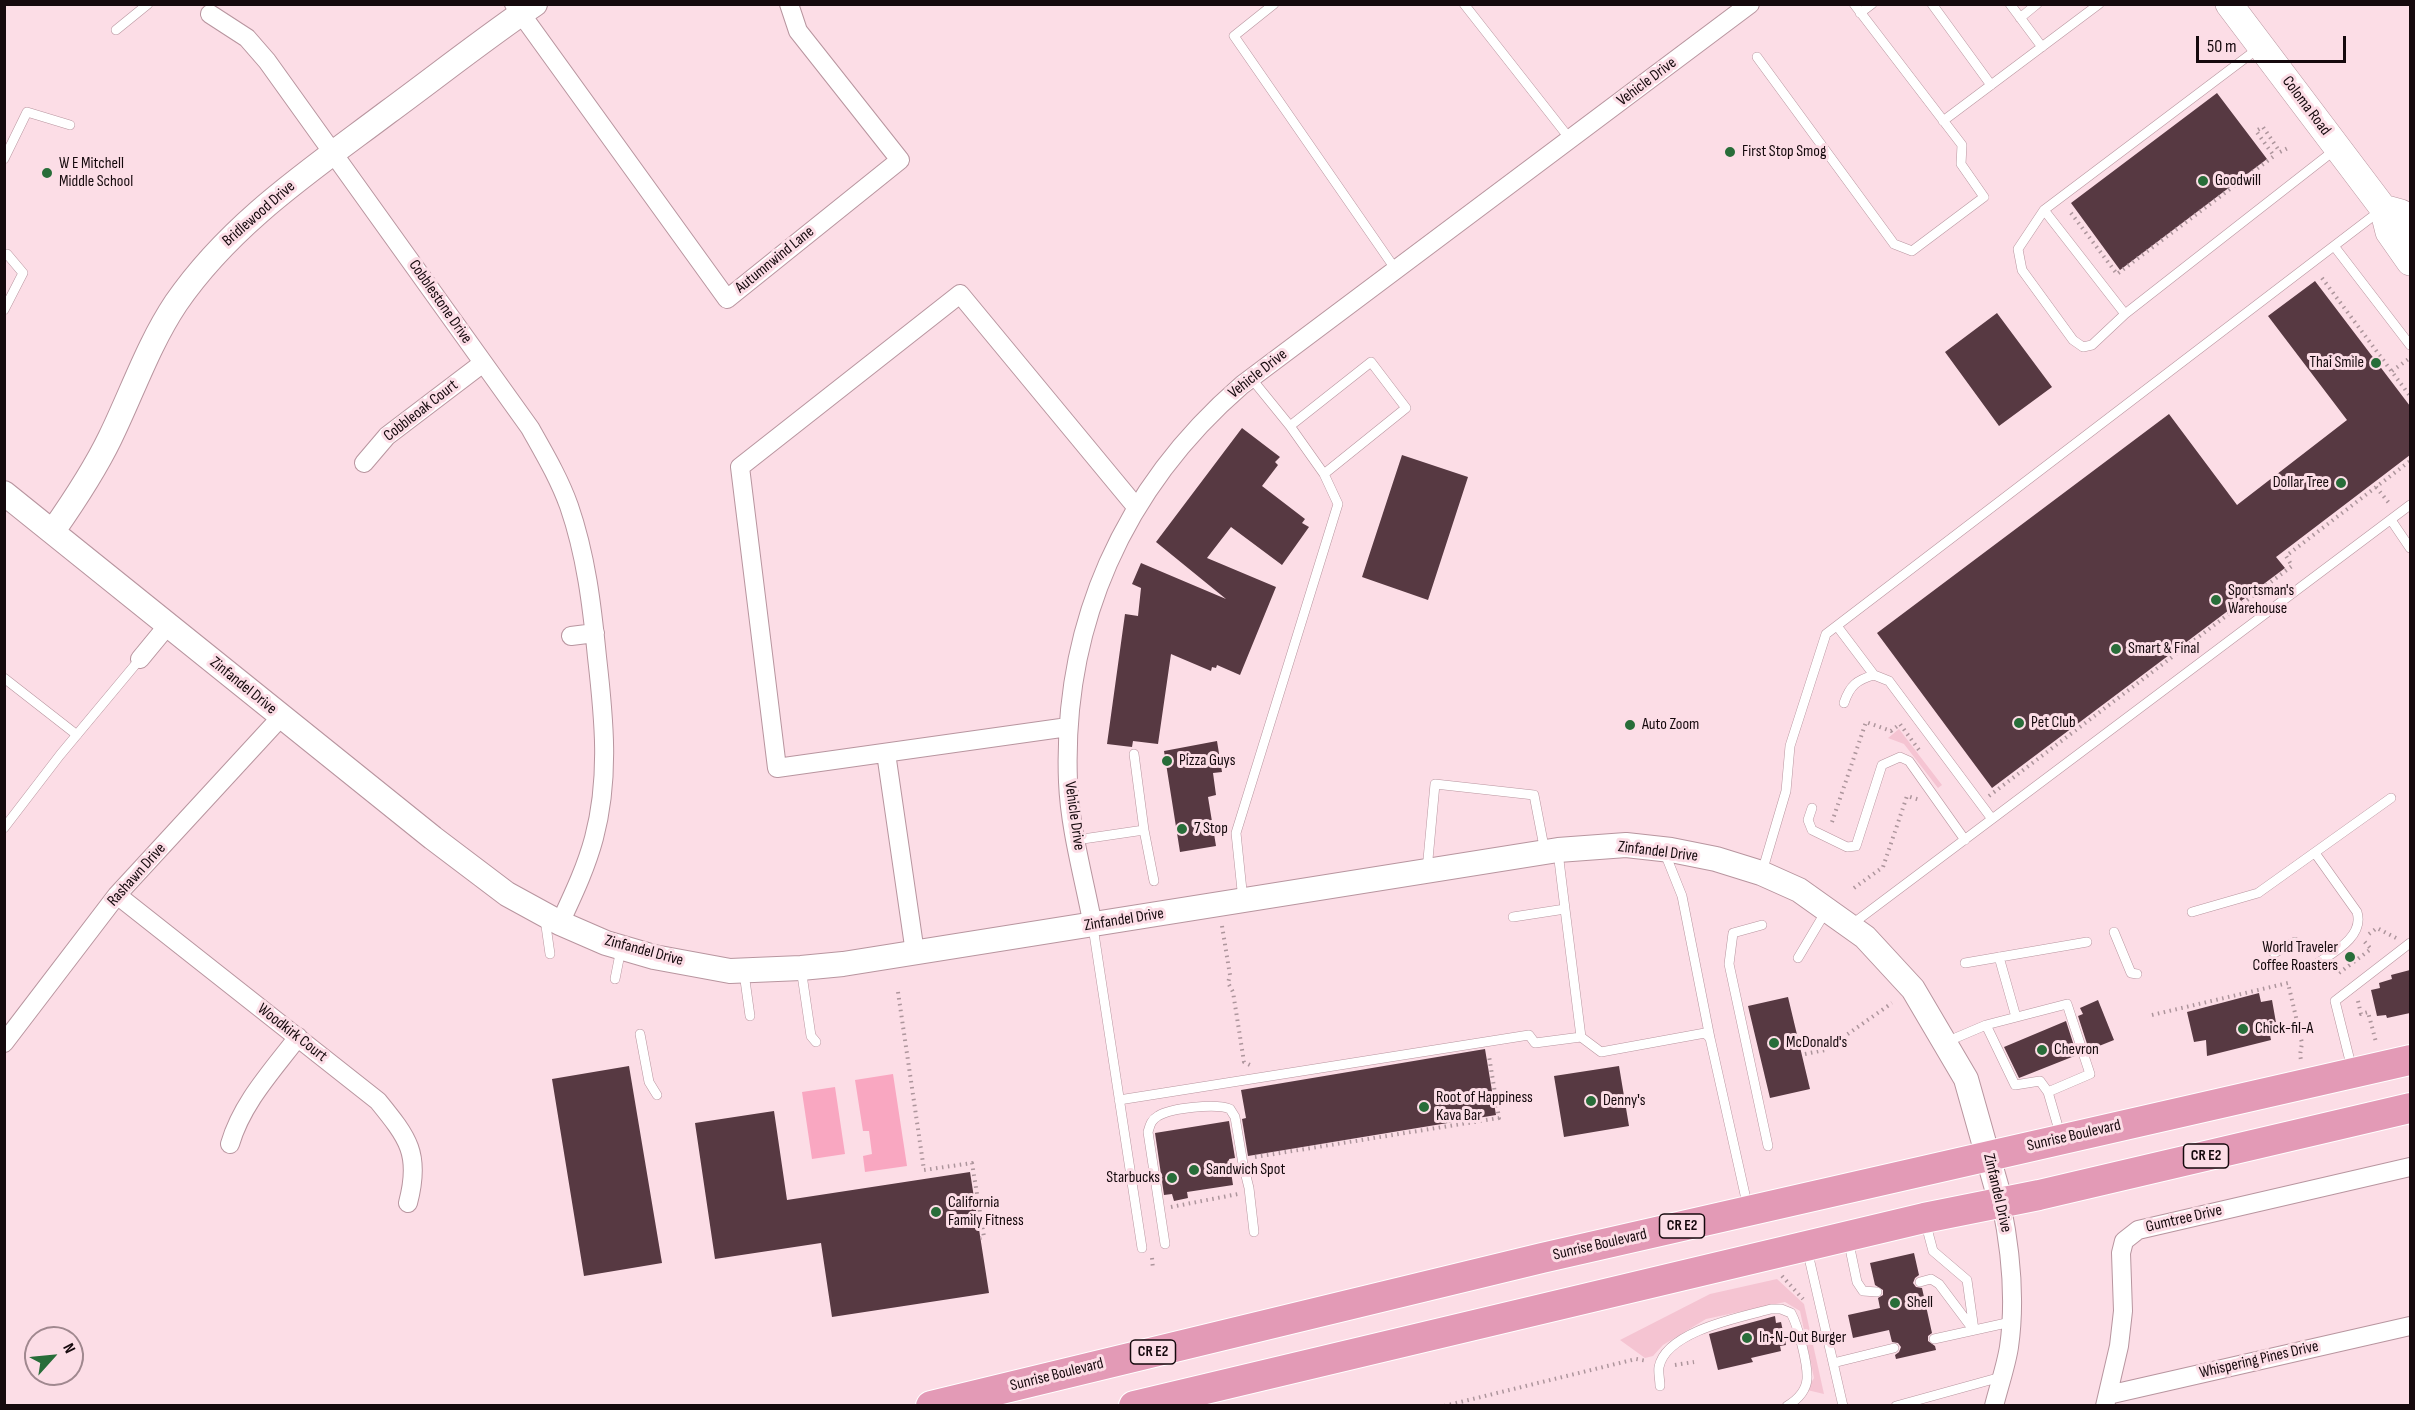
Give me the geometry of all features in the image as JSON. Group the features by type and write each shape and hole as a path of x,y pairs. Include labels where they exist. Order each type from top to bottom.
{"main road":[{"name":"Coloma Road","path":"2229,4 2383,208 2389,232 2410,262"},
{"name":"Coloma Road","path":"2383,208 2401,213 2410,226"},
{"name":"Sunrise Boulevard","path":"931,1406 1749,1211 2410,1060"},
{"name":"CR E2","path":"1134,1406 1924,1218 2001,1203 2410,1108"}],"street":[{"name":"Autumnwind Lane","path":"523,8 727,299 900,160 798,31 789,4"},
{"name":"Vehicle Drive","path":"1093,926 1076,840 1068,784 1068,727 1078,654 1091,607 1108,562 1159,472 1217,406 1251,378 1750,4"},
{"name":"Bridlewood Drive","path":"53,531 75,500 110,440 154,340 188,287 217,250 248,220 523,8"},
{"name":"Cobblestone Drive","path":"210,14 247,38 267,61 334,152 530,428 551,465 568,505 581,545 588,577 605,728 605,765 594,837 583,872 552,918"},
{"path":"1068,727 777,768 740,466 960,294 1137,508"},
{"name":"Cobbleoak Court","path":"364,463 387,436 483,363"},
{"name":"Zinfandel Drive","path":"4,493 281,717 507,894 552,918 622,948 654,957 730,971 801,968 1093,926 1551,851 1626,845 1662,849 1716,860 1761,873 1799,890 1864,937 1913,989 1966,1079 2001,1203 2013,1269 2009,1348 1994,1406"},
{"path":"140,659 168,626"},
{"path":"571,636 595,633"},
{"name":"Rashawn Drive","path":"4,1043 117,895 281,717"},
{"path":"886,753 915,953"},
{"name":"Woodkirk Court","path":"117,895 378,1101 398,1125 413,1159 414,1180 408,1203"},
{"path":"230,1144 235,1126 246,1105 298,1037"},
{"name":"Gumtree Drive","path":"2107,1400 2119,1346 2123,1311 2121,1253 2124,1241 2130,1235 2138,1230 2410,1167"},
{"name":"Whispering Pines Drive","path":"2107,1400 2410,1326"}],"lane":[{"path":"116,30 148,4"},
{"path":"1274,4 1234,36 1396,270"},
{"path":"1464,4 1570,139"},
{"path":"1757,57 1894,244 1912,251 1984,197 1961,164 1962,145 1854,4"},
{"path":"1860,13 1872,4"},
{"path":"1932,4 1991,85"},
{"path":"2010,4 2042,47"},
{"path":"2020,18 2037,4"},
{"path":"1943,121 2099,4"},
{"path":"2261,46 2044,210 2018,249 2022,270 2073,340 2083,347 2092,345 2125,314 2338,148"},
{"path":"4,159 27,112 70,125"},
{"path":"1761,873 1786,791 1790,746 1826,634 2383,208"},
{"path":"2044,210 2125,314"},
{"path":"2334,246 2410,345"},
{"path":"4,310 23,273 7,254"},
{"path":"1290,426 1371,362 1406,408 1324,474"},
{"path":"1243,901 1236,833 1338,504 1324,474 1290,426 1251,378"},
{"path":"1849,926 2410,505"},
{"path":"2391,520 2410,548"},
{"path":"1837,626 1874,675 1889,681 1992,819"},
{"path":"4,828 140,659"},
{"path":"1844,703 1847,694 1858,679 1874,675"},
{"path":"4,678 77,735"},
{"path":"1134,754 1144,830 1154,880"},
{"path":"1812,808 1808,820 1812,830 1847,848 1856,846 1882,765 1900,757 1909,760 1965,840"},
{"path":"1427,871 1435,784 1534,795 1565,909 1581,1037"},
{"path":"2192,912 2258,892 2315,854 2391,798"},
{"path":"1076,840 1144,830"},
{"path":"1662,849 1682,896 1710,1038 1749,1211"},
{"path":"2312,966 2349,941 2356,931 2359,920 2357,912 2315,854"},
{"path":"1514,917 1565,909"},
{"path":"1798,958 1827,910"},
{"path":"550,954 552,918"},
{"path":"1762,925 1733,933 1729,964 1768,1146"},
{"path":"1093,926 1119,1100 1146,1247"},
{"path":"2114,932 2131,973 2137,974"},
{"path":"1965,963 2087,942"},
{"path":"2274,953 2295,942"},
{"path":"2353,1074 2335,1001 2408,944"},
{"path":"615,979 622,948"},
{"path":"1999,957 2016,1017"},
{"path":"801,968 811,1036 816,1042"},
{"path":"743,970 750,1016"},
{"path":"1946,1042 1986,1025 2067,1004 2090,1074 2048,1092"},
{"path":"1986,1025 2015,1085 2040,1081 2048,1092 2061,1139"},
{"path":"1119,1100 1529,1035 1535,1043 1581,1037 1601,1052 1705,1033 1710,1038"},
{"path":"640,1034 649,1082 657,1095"},
{"path":"1165,1244 1148,1132 1150,1122 1170,1112 1217,1105 1230,1109 1235,1117 1254,1232"},
{"path":"1924,1218 1933,1251 1967,1280 1974,1330"},
{"path":"1847,1237 1857,1282 1863,1291 1877,1292"},
{"path":"1806,1246 1843,1406"},
{"path":"1920,1282 1931,1279 1939,1284 1974,1330"},
{"path":"1660,1386 1659,1366 1671,1347 1708,1325 1771,1309 1781,1309 1791,1313 1796,1322 1807,1380 1797,1399 1787,1406"},
{"path":"1934,1339 2011,1322"},
{"path":"1833,1363 1894,1348"},
{"path":"1896,1406 2001,1377"}],"path":[{"path":"2071,213 2117,274 2274,156 2256,131 2263,127 2280,152 2288,148"},
{"path":"2322,278 2410,396"},
{"path":"2392,371 2410,357"},
{"path":"1979,802 2292,566 2286,556 2410,461"},
{"path":"1832,822 1866,722 1891,731 1900,724 1920,750"},
{"path":"1854,888 1883,867 1907,796 1925,801 1933,795"},
{"path":"1222,926 1230,975 1228,982 1233,992 1244,1062 1268,1076"},
{"path":"2339,973 2371,949 2363,939 2377,928 2408,944"},
{"path":"2152,1015 2288,983 2302,1043 2300,1055 2303,1066"},
{"path":"898,992 924,1170 972,1163 984,1237 981,1238"},
{"path":"2357,994 2361,1014 2368,1012 2375,1042 2386,1039"},
{"path":"1805,1054 1825,1050 1892,1003"},
{"path":"1160,1209 1240,1193 1238,1180 1252,1173 1249,1158 1499,1118 1489,1055 1477,1057"},
{"path":"1146,1247 1153,1269"},
{"path":"1444,1406 1636,1359 1672,1366 1694,1362"}],"shaded area":[{"path":"1899,729 1942,785 1938,788 1904,744 1888,738"},
{"path":"893,1074 907,1166 865,1172 863,1156 872,1154 869,1131 863,1131 855,1080"},
{"path":"835,1087 845,1154 812,1159 802,1092"},
{"path":"1777,1279 1804,1304 1824,1394 1807,1390 1814,1378 1800,1311 1785,1302 1706,1319 1663,1345 1653,1356 1645,1358 1620,1340 1710,1294"}],"building":[{"path":"2217,93 2267,159 2120,270 2071,203"},
{"path":"2315,281 2410,406 2410,455 2276,557 2285,568 1992,788 1877,633 2169,414 2237,505 2347,420 2268,316"},
{"path":"1997,313 2052,387 1999,426 1945,352"},
{"path":"1242,428 1280,457 1275,462 1278,465 1262,486 1305,519 1302,523 1309,527 1282,565 1231,527 1207,558 1276,587 1240,675 1217,665 1216,668 1212,667 1211,671 1171,654 1158,744 1133,741 1132,747 1107,744 1125,614 1138,616 1141,588 1132,584 1141,563 1226,599 1156,542"},
{"path":"1402,455 1468,477 1428,600 1362,577"},
{"path":"1217,741 1222,772 1213,773 1216,795 1208,797 1216,846 1180,852 1164,751"},
{"path":"2410,970 2410,1013 2387,1018 2386,1015 2377,1016 2371,990 2380,988 2379,983 2392,979 2391,975"},
{"path":"2259,993 2261,1002 2272,1000 2278,1034 2270,1035 2271,1040 2207,1056 2206,1040 2194,1042 2187,1012"},
{"path":"1788,997 1810,1089 1770,1098 1748,1006"},
{"path":"2098,1000 2114,1040 2089,1050 2078,1016 2083,1014 2080,1008"},
{"path":"2066,1021 2077,1055 2019,1078 2004,1047"},
{"path":"1485,1049 1496,1115 1248,1156 1242,1119 1246,1118 1241,1090"},
{"path":"629,1066 662,1263 584,1276 552,1079"},
{"name":"Denny's","path":"1619,1066 1629,1126 1564,1137 1554,1076"},
{"path":"774,1111 787,1200 970,1172 989,1293 832,1317 821,1243 715,1259 695,1123"},
{"path":"1229,1121 1235,1158 1229,1159 1233,1185 1187,1192 1188,1198 1174,1201 1172,1194 1164,1195 1155,1133"},
{"path":"1914,1253 1919,1275 1913,1283 1916,1287 1922,1288 1932,1333 1928,1336 1928,1341 1935,1346 1936,1350 1896,1359 1895,1355 1901,1347 1898,1343 1892,1342 1889,1330 1853,1338 1848,1315 1880,1308 1878,1298 1883,1295 1883,1290 1875,1285 1870,1263"},
{"name":"In-N-Out Burger","path":"1775,1316 1776,1323 1781,1322 1786,1345 1780,1346 1781,1351 1751,1358 1753,1362 1718,1370 1709,1334"}],"place":[{"name":"First Stop Smog","path":"1730,152"},
{"name":"W E Mitchell Middle School","path":"47,173"},
{"name":"Goodwill","path":"2203,181"},
{"name":"Thai Smile","path":"2376,363"},
{"name":"Dollar Tree","path":"2341,483"},
{"name":"Sportsman's Warehouse","path":"2216,600"},
{"name":"Smart & Final","path":"2116,649"},
{"name":"Pet Club","path":"2019,723"},
{"name":"Auto Zoom","path":"1630,725"},
{"name":"Pizza Guys","path":"1167,761"},
{"name":"7 Stop","path":"1182,829"},
{"name":"World Traveler Coffee Roasters","path":"2350,957"},
{"name":"Chick-fil-A","path":"2243,1029"},
{"name":"McDonald's","path":"1774,1043"},
{"name":"Chevron","path":"2042,1050"},
{"name":"Denny's","path":"1591,1101"},
{"name":"Root of Happiness Kava Bar","path":"1424,1107"},
{"name":"Sandwich Spot","path":"1194,1170"},
{"name":"Starbucks","path":"1172,1178"},
{"name":"California Family Fitness","path":"936,1212"},
{"name":"Shell","path":"1895,1303"},
{"name":"In-N-Out Burger","path":"1747,1338"}]}
